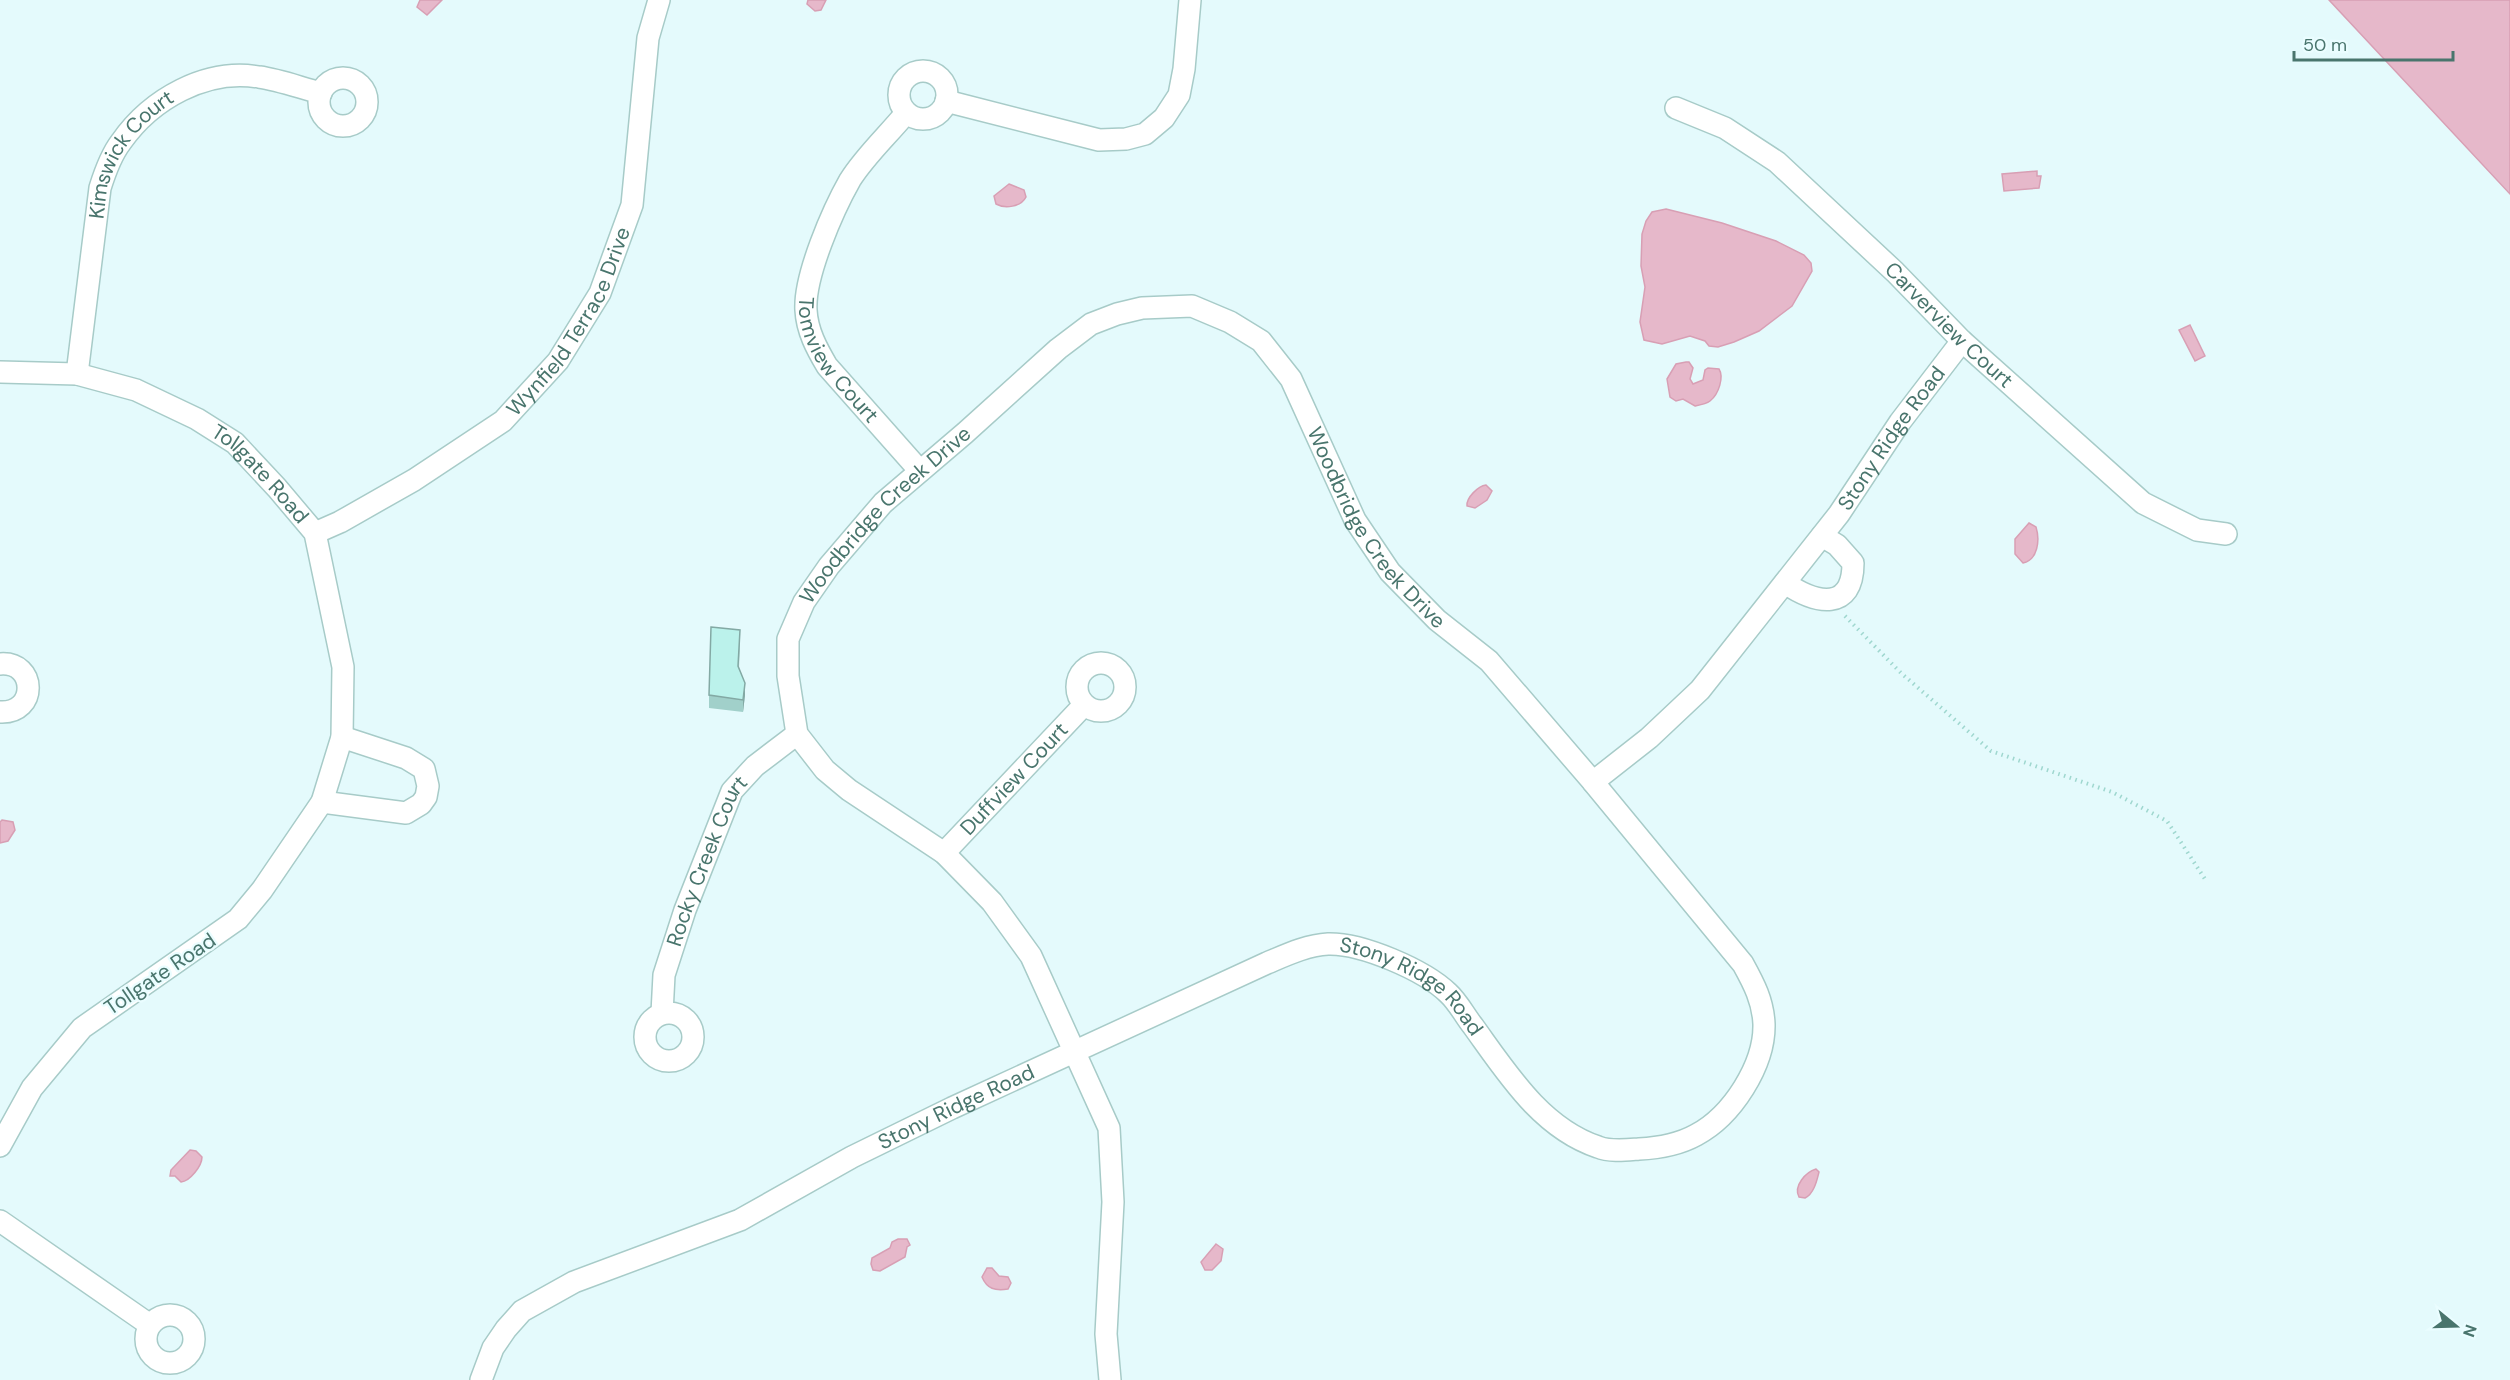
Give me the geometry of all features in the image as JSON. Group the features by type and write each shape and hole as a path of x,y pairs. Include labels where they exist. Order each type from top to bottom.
{"street":[{"name":"Wynfield Terrace Drive","path":"315,533 340,522 414,480 503,421 558,362 600,293 632,205 648,38 660,0"},
{"path":"946,101 1099,140 1126,139 1145,134 1164,118 1179,95 1184,69 1190,0"},
{"path":"925,71 939,77 947,91 946,101 940,112 926,119 918,119 906,113 900,104 900,88 903,81 916,72 925,71"},
{"name":"Kimswick Court","path":"77,374 100,188 107,167 121,141 147,113 179,89 219,77 258,76 321,93"},
{"name":"Carverview Court","path":"1676,108 1725,128 1777,162 1895,272 1962,341 2143,502 2197,530 2226,534"},
{"name":"Tomview Court","path":"906,113 851,179 822,239 813,267 806,309 813,339 827,366 920,471"},
{"name":"Woodbridge Creek Drive","path":"1110,1380 1106,1334 1113,1202 1108,1128 1031,956 992,902 944,853 849,790 825,770 797,734 788,676 788,639 804,602 829,566 883,502 1059,349 1091,324 1142,308 1192,306 1230,322 1261,341 1291,379 1355,520 1390,573 1437,620 1489,661 1593,782"},
{"name":"Stony Ridge Road","path":"481,1380 493,1348 522,1311 566,1287 740,1220 852,1157 1298,950 1328,944 1361,949 1391,958 1449,993 1530,1101 1546,1118 1582,1142 1602,1149 1626,1150 1677,1144 1697,1135 1717,1120 1728,1108 1755,1069 1764,1025 1760,996 1743,964 1593,782 1649,738 1700,690 1839,514 1916,399 1962,341"},
{"name":"Tollgate Road","path":"0,372 77,374 135,390 197,419 235,443 315,533 343,667 342,738 322,802 262,890 238,919 82,1028 32,1088 0,1146"},
{"path":"1785,583 1812,598 1830,600 1843,596 1853,580 1852,562 1837,545 1822,536"},
{"path":"0,664 14,666 21,670 26,676 28,692 26,699 15,710 0,712"},
{"name":"Duffview Court","path":"944,853 1084,705"},
{"name":"Rocky Creek Court","path":"662,1013 664,975 681,921 717,824 732,792 755,766 797,734"},
{"path":"322,802 406,813 421,804 426,797 428,786 424,769 406,758 342,738"},
{"path":"0,1221 150,1325"}],"path":[{"path":"1830,600 1901,673 1991,750 2112,792 2167,821 2205,879"}],"shaded area":[{"path":"420,0 442,0 427,15 417,7"},
{"path":"808,0 826,0 821,10 815,11 807,4"},
{"path":"2329,0 2510,0 2510,194"},
{"path":"2037,171 2037,176 2041,176 2039,188 2004,191 2002,174"},
{"path":"1009,184 1024,190 1026,197 1020,203 1012,206 996,204 994,196"},
{"path":"1666,209 1722,223 1776,241 1804,255 1811,263 1812,271 1792,306 1759,331 1718,347 1709,346 1705,341 1690,336 1662,344 1644,340 1640,322 1645,287 1641,266 1642,234 1652,212"},
{"path":"2190,325 2205,356 2195,361 2179,330"},
{"path":"1689,362 1693,368 1690,379 1693,384 1703,380 1705,370 1708,368 1719,369 1720,385 1716,394 1708,402 1695,406 1683,399 1676,401 1670,397 1667,379 1676,364"},
{"path":"1486,485 1492,491 1487,500 1475,508 1467,506 1468,499 1473,493"},
{"path":"2029,523 2036,527 2038,543 2032,558 2023,563 2015,554 2015,539"},
{"path":"2,820 13,822 15,830 8,841 0,843 0,822"},
{"path":"190,1150 196,1151 202,1157 201,1161 192,1176 181,1182 175,1176 170,1176 171,1170"},
{"path":"1816,1169 1819,1172 1813,1190 1805,1198 1799,1197 1798,1188 1801,1180"},
{"path":"907,1239 910,1245 907,1247 905,1257 880,1271 873,1270 872,1258 890,1248 892,1242"},
{"path":"1216,1244 1223,1249 1221,1261 1212,1270 1205,1270 1201,1262"},
{"path":"987,1268 992,1268 999,1276 1008,1277 1011,1283 1008,1289 999,1290 986,1284 982,1277"}],"building":[{"path":"711,627 740,630 738,666 745,683 743,700 709,695"}]}
